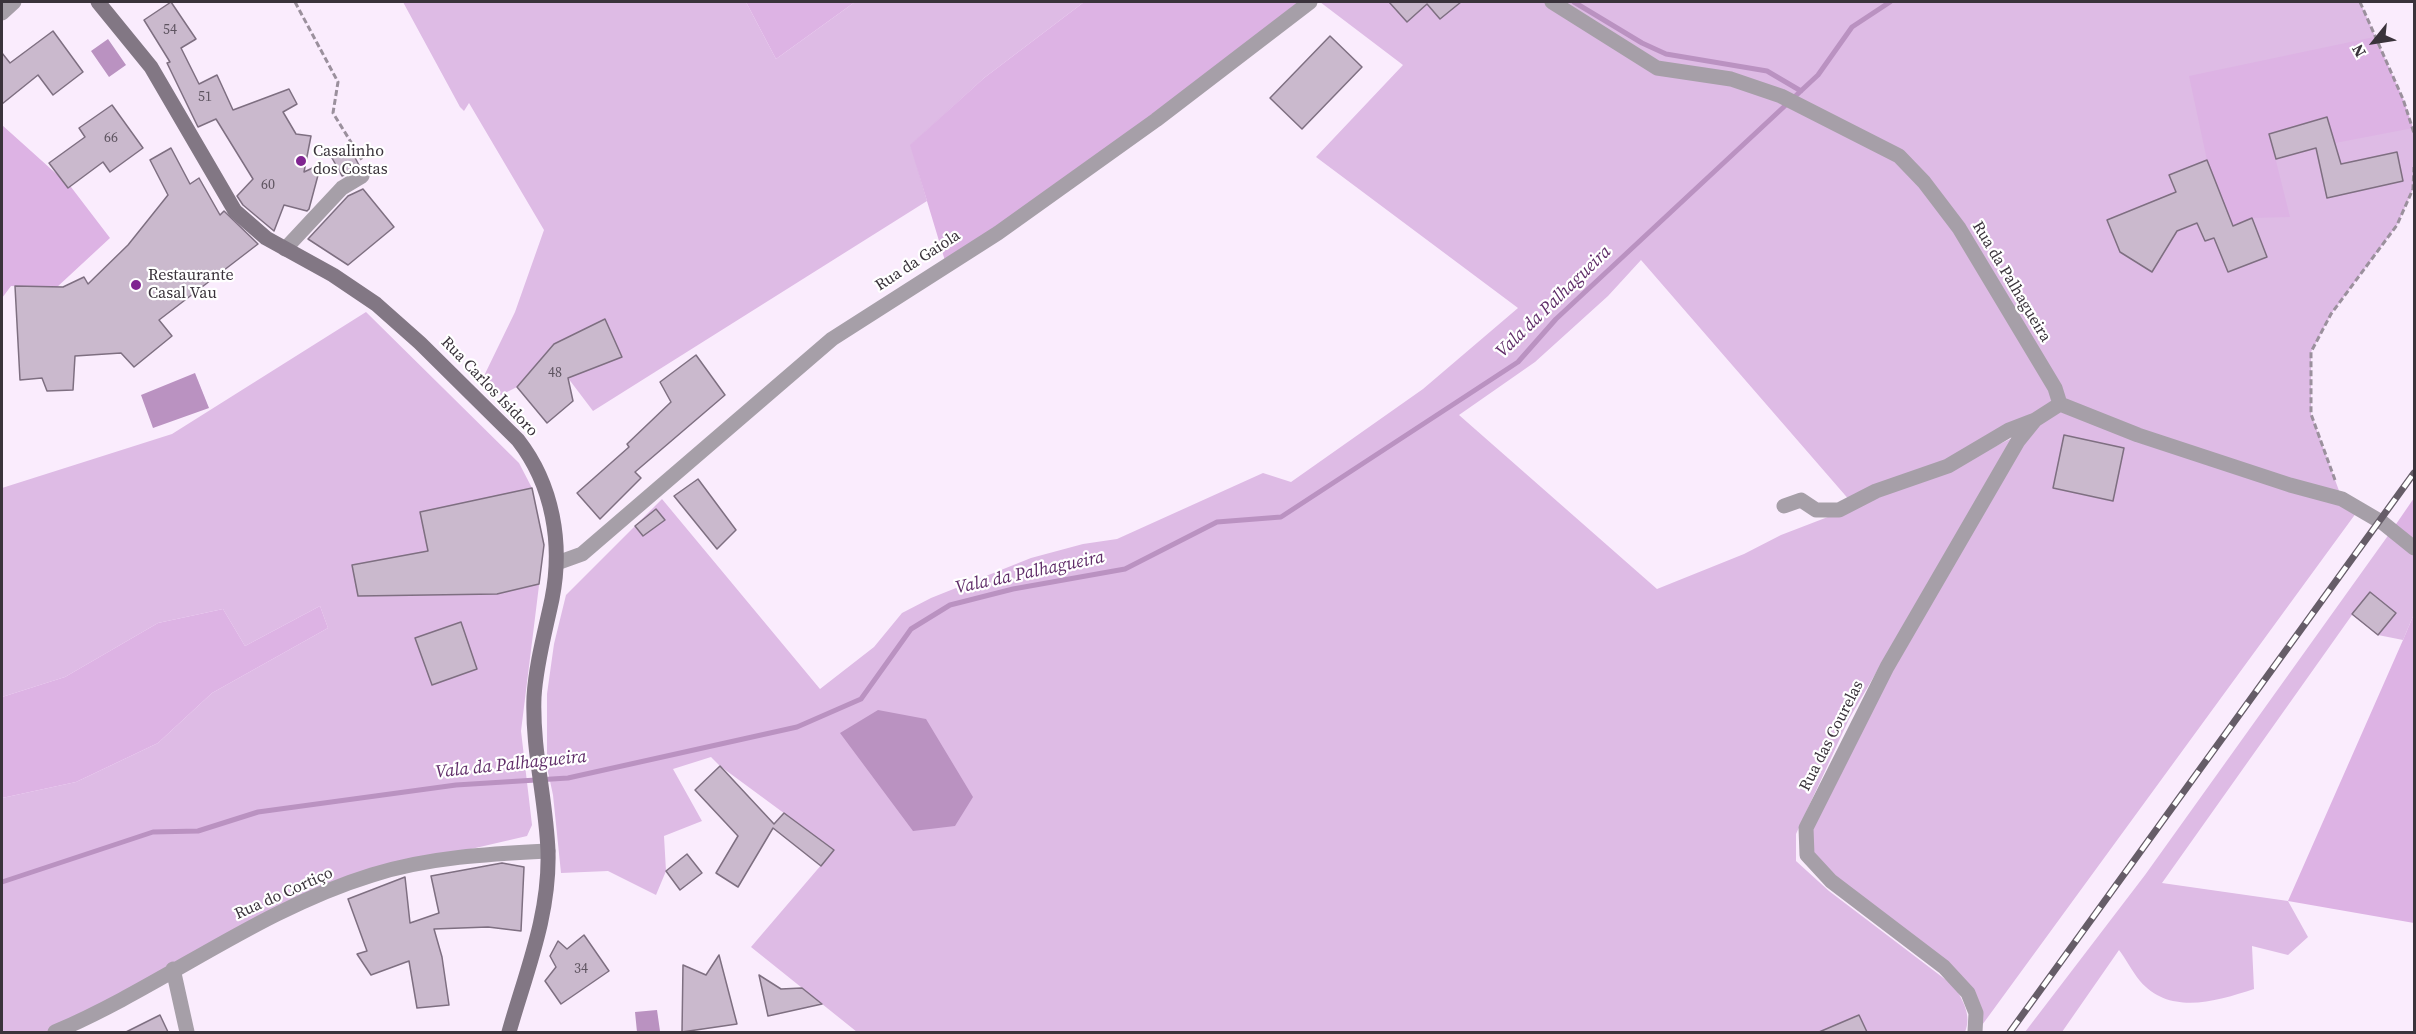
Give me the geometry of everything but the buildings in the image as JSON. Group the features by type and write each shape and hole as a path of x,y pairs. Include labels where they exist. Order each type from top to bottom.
{"street":[{"path":"2,13 14,2"},
{"name":"Rua Carlos Isidoro","path":"98,2 151,67 235,211 266,238 333,275 390,316 518,440 531,456 544,486 554,523 557,562 535,694 538,768 548,851 543,920 509,1032"},
{"name":"Rua da Gaiola","path":"557,562 582,554 832,339 1006,226 1156,120 1310,2"},
{"name":"Rua da Palhagueira","path":"1552,2 1657,68 1731,79 1787,100 1899,156 1924,182 1986,270 2031,351 2055,388 2060,404"},
{"path":"285,249 342,188 362,176"},
{"path":"1784,506 1801,500 1816,510 1839,510 1876,491 1948,466 2009,430 2035,420 2060,404 2138,435 2290,485 2342,499 2383,523 2415,548"},
{"name":"Rua das Courelas","path":"1975,1032 1976,1013 1968,993 1944,967 1830,881 1807,855 1806,828 1887,668 2018,441 2035,420"},
{"name":"Rua do Cortiço","path":"55,1032 287,908 373,874 453,857 548,851"},
{"path":"173,969 187,1032"}],"path":[{"path":"295,2 338,81 333,113 365,165 362,176"},
{"path":"2360,2 2403,99 2415,133"},
{"path":"2342,499 2311,414 2311,352 2331,314 2397,225 2413,189 2415,167"}],"shaded area":[{"path":"403,2 746,2 776,59 855,2 1084,2 984,78 911,145 927,201 593,411 568,378 622,357 605,319 554,344 517,387 501,395 482,380 515,312 544,230 469,103 464,111 460,107"},
{"path":"746,2 855,2 776,59"},
{"path":"1084,2 1309,2 946,264 910,145 984,78"},
{"path":"1320,2 2360,2 2403,99 2414,133 2414,167 2413,189 2397,225 2331,314 2311,352 2311,414 2342,499 2359,509 1977,1032 1968,993 1807,855 1806,828 1852,733 2034,421 1851,502 1641,260 1608,296 1535,362 1459,415 1657,589 1744,554 1781,535 1937,475 2014,437 1849,719 1796,834 1796,861 1829,891 1954,986 1967,1014 1965,1032 857,1032 751,947 834,850 711,757 673,769 702,821 664,836 666,871 656,895 608,871 561,873 553,795 547,767 547,694 554,644 566,595 662,499 820,689 874,647 902,613 931,598 1031,558 1083,544 1117,539 1263,473 1291,482 1423,389 1518,308 1316,157 1403,65"},
{"path":"2374,37 2403,99 2413,128 2335,143 2327,117 2269,133 2290,217 2252,218 2233,226 2207,160 2189,76"},
{"path":"108,39 126,65 109,77 91,51"},
{"path":"2,125 71,187 110,238 56,288 11,286 2,298"},
{"path":"366,312 519,463 532,488 544,545 521,731 532,825 527,836 372,872 58,1028 48,1032 2,1032 2,798 76,782 158,743 212,693 328,628 320,606 245,646 223,609 158,623 65,677 2,697 2,488 172,434"},
{"path":"195,373 209,408 153,428 141,395"},
{"path":"2414,498 2414,548 2392,530"},
{"path":"2392,530 2414,548 2414,614 2403,640 2378,635 2352,615 2162,883 2288,901 2308,937 2288,955 2252,946 2254,989 2225,998 2194,1003 2165,999 2152,992 2140,981 2119,950 2062,1032 2025,1032 2145,875"},
{"path":"320,606 328,628 212,693 158,743 76,782 2,798 2,697 65,677 158,623 223,609 245,646"},
{"path":"2414,614 2414,923 2288,901 2403,640"},
{"path":"878,710 926,719 973,797 955,826 913,831 840,733"},
{"path":"657,1010 660,1031 637,1032 635,1012"}],"waterway":[{"path":"1574,2 1642,43 1666,54 1767,71 1801,91"},
{"name":"Vala da Palhagueira","path":"2,882 153,832 198,831 258,812 456,785 568,778 797,727 861,699 911,629 950,605 1013,589 1125,569 1217,522 1281,517 1518,362 1556,319 1818,75 1852,27 1890,2"}],"railway":[{"path":"2010,1032 2414,473"}],"place":[{"name":"Casalinho dos Costas","path":"301,161"},
{"name":"Restaurante Casal Vau","path":"136,285"}]}
